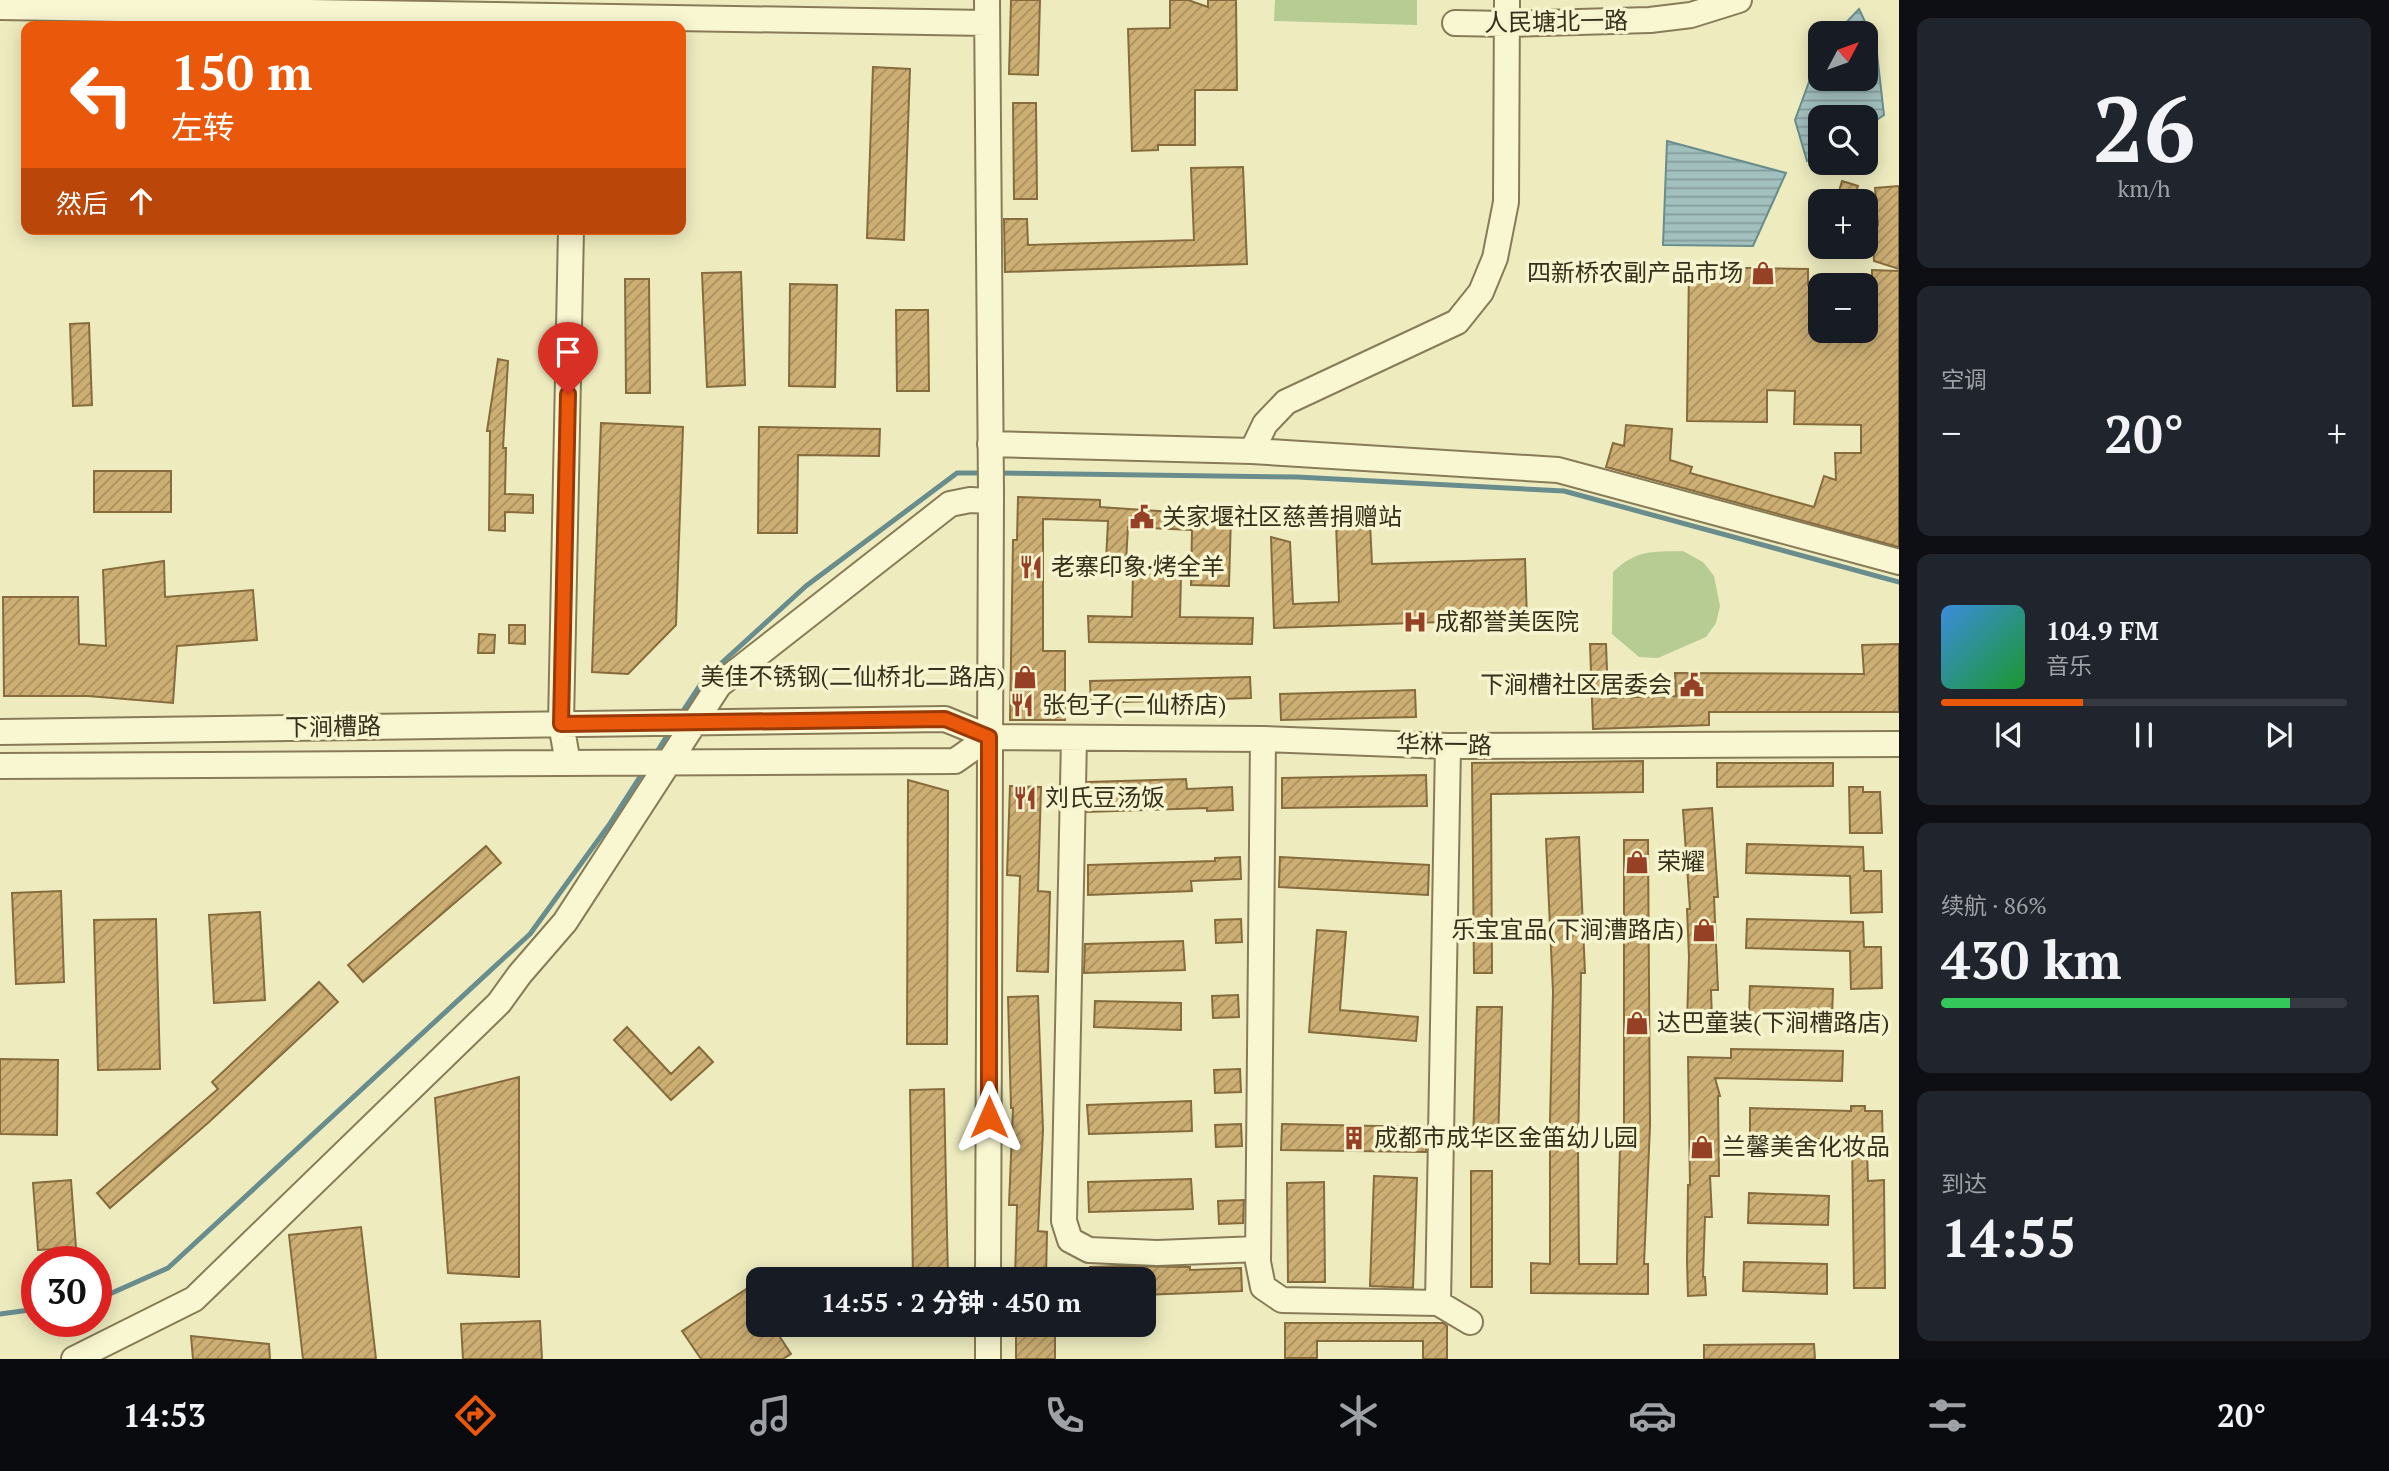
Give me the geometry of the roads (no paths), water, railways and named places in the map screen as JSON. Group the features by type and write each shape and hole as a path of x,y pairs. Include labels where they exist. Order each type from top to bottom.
{"street":[{"name":"人民塘北一路","path":"1455,23 1507,12 1650,20 1691,15 1739,0"},
{"path":"0,7 576,14 987,12 991,497 988,1267"},
{"path":"1252,451 1265,424 1286,402 1457,322 1481,292 1496,258 1506,202 1507,12"},
{"path":"568,763 561,724 571,235"},
{"path":"990,449 1252,451 1558,470 1899,562"},
{"path":"74,1359 194,1299 499,1003 565,922 682,722 719,685 950,503 991,497"},
{"name":"下涧槽路","path":"0,732 945,719 989,737"},
{"name":"下涧槽路","path":"0,766 954,761 989,737"},
{"name":"华林一路","path":"989,737 1263,739 1448,746 1899,744"},
{"path":"1074,738 1064,1221 1070,1240 1089,1250 1157,1253 1258,1249"},
{"path":"1263,739 1258,1249 1263,1287 1282,1300 1438,1303 1471,1322"},
{"path":"1438,1303 1448,746"},
{"path":"988,1337 988,1359"}],"water":[{"path":"1859,9 1865,21 1848,21"},
{"path":"1878,62 1884,115 1878,119 1878,105 1808,105 1807,161 1795,120 1808,85 1808,91 1878,91"},
{"path":"1667,141 1786,173 1753,246 1663,245"}],"waterway":[{"path":"681,714 704,679 806,586 957,473 985,473"},
{"path":"998,473 1297,477 1564,491 1899,582"},
{"path":"655,755 670,731"},
{"path":"112,1293 168,1268 530,934 609,825 645,769"},
{"path":"0,1314 21,1311"}],"place":[{"name":"四新桥农副产品市场","path":"1763,273"},
{"name":"关家堰社区慈善捐赠站","path":"1142,517"},
{"name":"老寨印象·烤全羊","path":"1031,567"},
{"name":"成都誉美医院","path":"1415,622"},
{"name":"美佳不锈钢(二仙桥北二路店)","path":"1025,677"},
{"name":"下涧槽社区居委会","path":"1692,685"},
{"name":"张包子(二仙桥店)","path":"1022,705"},
{"name":"刘氏豆汤饭","path":"1025,798"},
{"name":"荣耀","path":"1637,862"},
{"name":"乐宝宜品(下涧漕路店)","path":"1704,930"},
{"name":"达巴童装(下涧槽路店)","path":"1637,1023"},
{"name":"成都市成华区金笛幼儿园","path":"1354,1138"},
{"name":"兰馨美舍化妆品","path":"1702,1147"}]}
